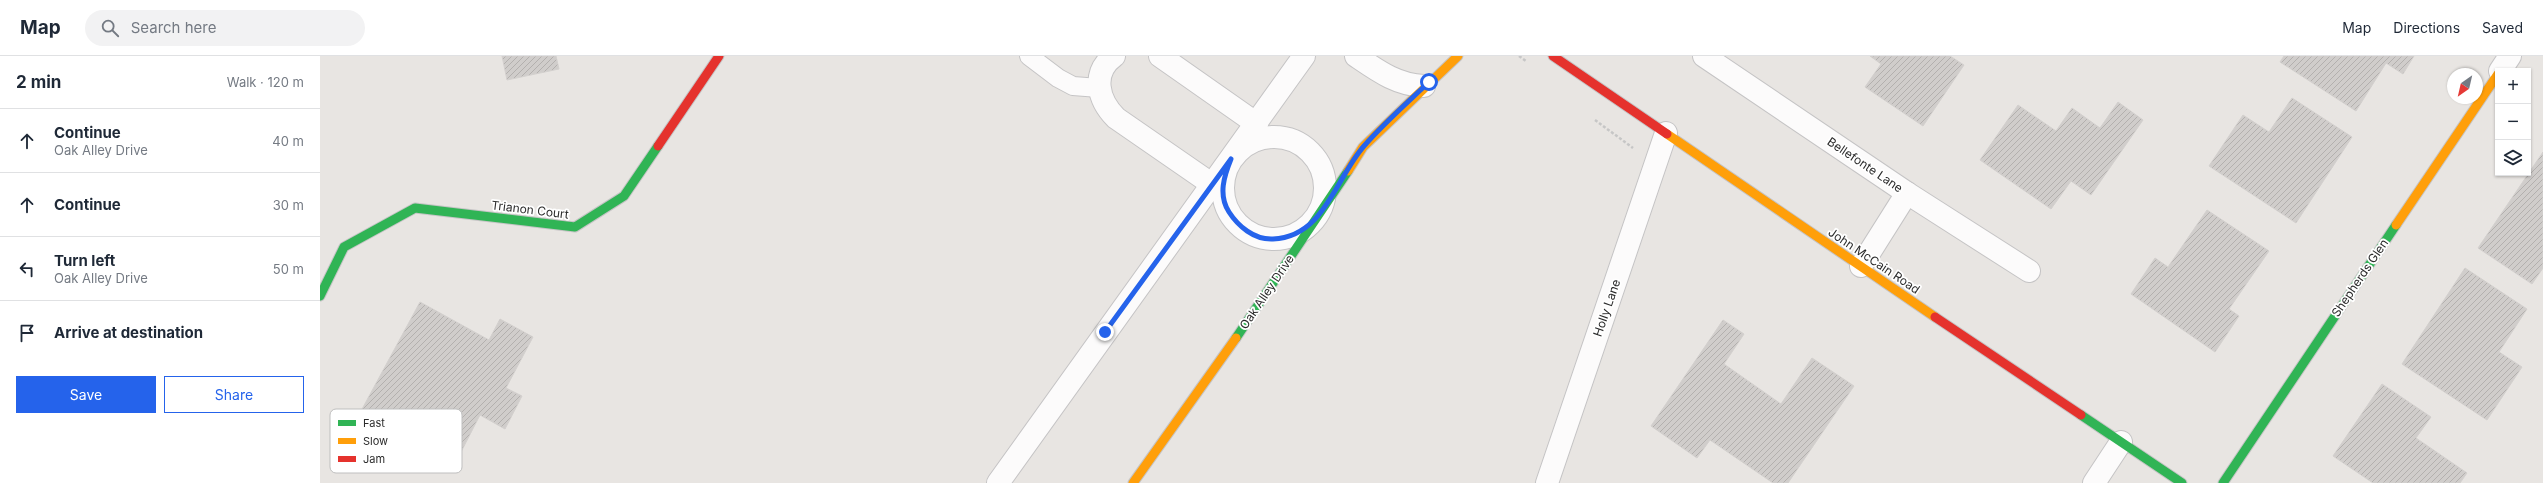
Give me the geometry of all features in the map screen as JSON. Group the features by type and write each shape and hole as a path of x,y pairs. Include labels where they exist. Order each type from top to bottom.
{"street":[{"name":"Trianon Court","path":"320,296 344,247 415,208 575,227 624,196 718,56"},
{"path":"1114,56 1102,71 1099,88 1100,97 1106,108 1116,118 1213,185"},
{"path":"1160,56 1257,124"},
{"path":"998,483 1257,124 1304,56"},
{"path":"1356,56 1396,81 1424,86"},
{"name":"Oak Alley Drive","path":"1133,483 1269,292 1363,147 1424,86 1458,56"},
{"name":"John McCain Road","path":"1554,56 2182,483"},
{"name":"Bellefonte Lane","path":"1704,56 1906,193 2029,271"},
{"path":"2502,68 2510,56"},
{"name":"Shepherds Glen","path":"2223,483 2495,78"},
{"name":"Holly Lane","path":"1547,483 1666,133"},
{"path":"1274,136 1291,139 1306,147 1317,159 1325,180 1326,191 1323,207 1314,222 1300,233 1290,237 1267,239 1251,234 1237,224 1227,209 1223,193 1224,175 1231,159 1242,147 1257,139 1274,136"},
{"path":"1861,266 1906,193"},
{"path":"2094,483 2121,442"}],"lane":[{"path":"1029,56 1058,78 1073,86 1099,88"}],"building":[{"path":"502,56 556,56 559,69 507,80"},
{"path":"1870,56 1950,56 1964,65 1923,126 1865,87 1881,64"},
{"path":"2284,56 2414,56 2403,74 2386,63 2356,111 2280,62"},
{"path":"2292,98 2352,137 2296,223 2209,166 2243,115 2269,132"},
{"path":"2118,102 2143,120 2091,195 2071,181 2051,209 1980,160 2018,105 2056,131 2072,108 2100,128"},
{"path":"2543,152 2543,268 2532,284 2478,248 2527,176 2531,176 2531,170"},
{"path":"2207,210 2269,251 2229,309 2239,316 2215,352 2131,294 2155,258 2168,267"},
{"path":"2465,268 2527,309 2499,352 2522,367 2487,420 2402,364"},
{"path":"420,302 489,340 500,319 533,337 506,388 522,396 505,429 480,415 462,450 462,409 362,409"},
{"path":"1723,320 1744,334 1724,364 1781,404 1812,358 1854,386 1788,483 1773,483 1710,440 1697,458 1651,426"},
{"path":"2382,384 2431,417 2416,438 2467,473 2460,483 2373,483 2333,456"}],"traffic: fast":[{"path":"320,296 344,247 415,208 575,227 624,196 658,146"},
{"path":"1236,338 1348,171"},
{"path":"2223,483 2396,225"},
{"path":"2081,415 2182,483"}],"traffic: slow":[{"path":"1348,171 1363,147 1458,56"},
{"path":"2396,225 2495,78"},
{"path":"1667,134 1935,317"},
{"path":"1133,483 1236,338"}],"traffic: jam":[{"path":"658,146 719,56"},
{"path":"1553,56 1667,134"},
{"path":"1935,317 2081,415"}],"route":[{"path":"1105,332 1231,159 1224,175 1223,193 1227,209 1237,224 1251,234 1267,239 1284,238 1300,233 1314,222 1363,147 1429,82"}]}
